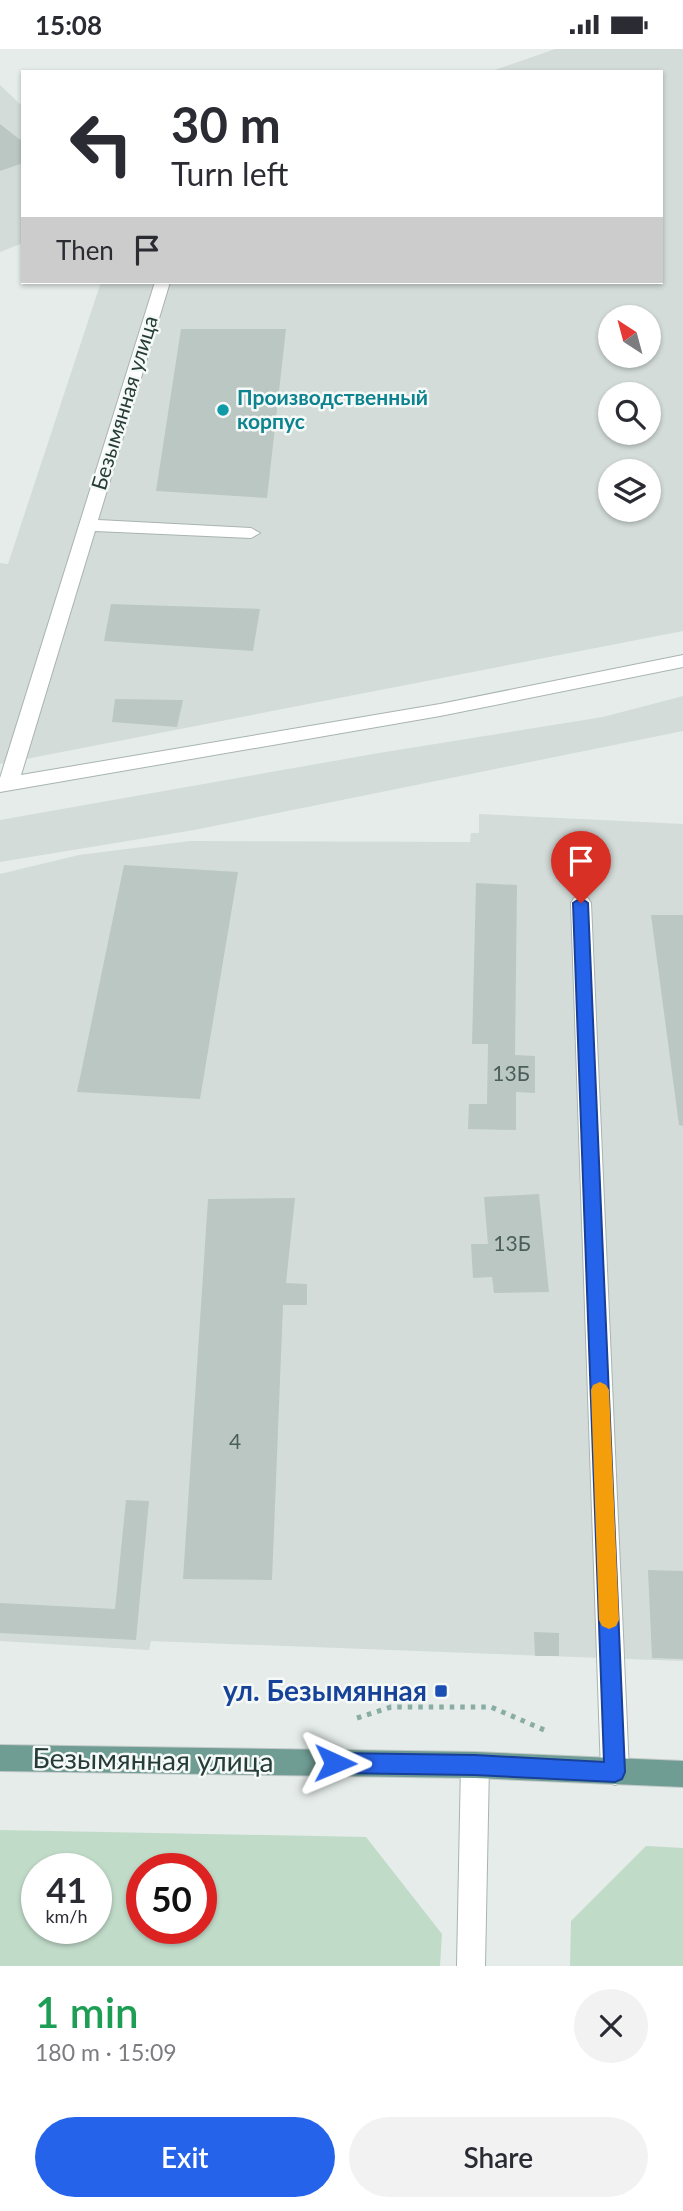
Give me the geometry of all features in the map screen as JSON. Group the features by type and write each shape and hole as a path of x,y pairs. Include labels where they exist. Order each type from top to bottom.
{"main road":[{"name":"Безымянная улица","path":"0,1758 475,1765 683,1774"}],"street":[{"name":"Безымянная улица","path":"5,785 161,284"},
{"name":"Безымянная улица","path":"88,525 251,533"},
{"path":"5,785 440,710 683,661"},
{"path":"581,903 615,1772"},
{"path":"471,1966 475,1765"}],"path":[{"path":"357,1718 391,1707 491,1707 553,1733"}],"shaded area":[{"path":"555,49 683,49 683,631 0,764 0,563 8,564 100,284 663,284 663,70 495,70"},
{"path":"0,85 21,105 21,244 0,252"},
{"path":"683,696 683,731 194,830 0,862 0,820 379,753 603,717"},
{"path":"479,814 683,824 683,1661 151,1641 149,1650 0,1641 0,874 79,855 190,841 470,842 471,833 479,833"}],"green space":[{"path":"0,1830 366,1837 442,1934 440,1966 0,1966"},
{"path":"646,1846 683,1848 683,1966 570,1966 571,1921"}],"building":[{"path":"0,124 21,140 21,164 0,171"},
{"name":"Производственный корпус","path":"181,329 286,329 267,498 156,491"},
{"path":"111,604 260,609 253,651 104,641"},
{"path":"115,699 183,700 177,727 112,722"},
{"path":"124,865 238,872 200,1099 77,1092"},
{"path":"476,883 517,885 515,1055 535,1056 535,1093 516,1092 516,1130 468,1129 469,1104 487,1104 488,1044 472,1044"},
{"path":"651,915 683,915 683,1126 679,1125"},
{"path":"539,1194 549,1292 494,1293 492,1277 473,1278 471,1244 488,1244 484,1197"},
{"path":"295,1198 286,1283 307,1284 307,1305 283,1305 272,1580 183,1579 208,1199"},
{"path":"126,1500 149,1501 136,1640 0,1633 0,1603 115,1609"},
{"path":"648,1570 683,1571 683,1659 652,1658"},
{"path":"534,1632 559,1633 559,1656 535,1656"}],"slow traffic":[{"path":"600,1390 609,1620"}],"place":[{"name":"Производственный корпус","path":"223,410"},
{"name":"ул. Безымянная","path":"441,1691"}],"route":[{"path":"335,1763 475,1765 615,1772 581,903"}]}
